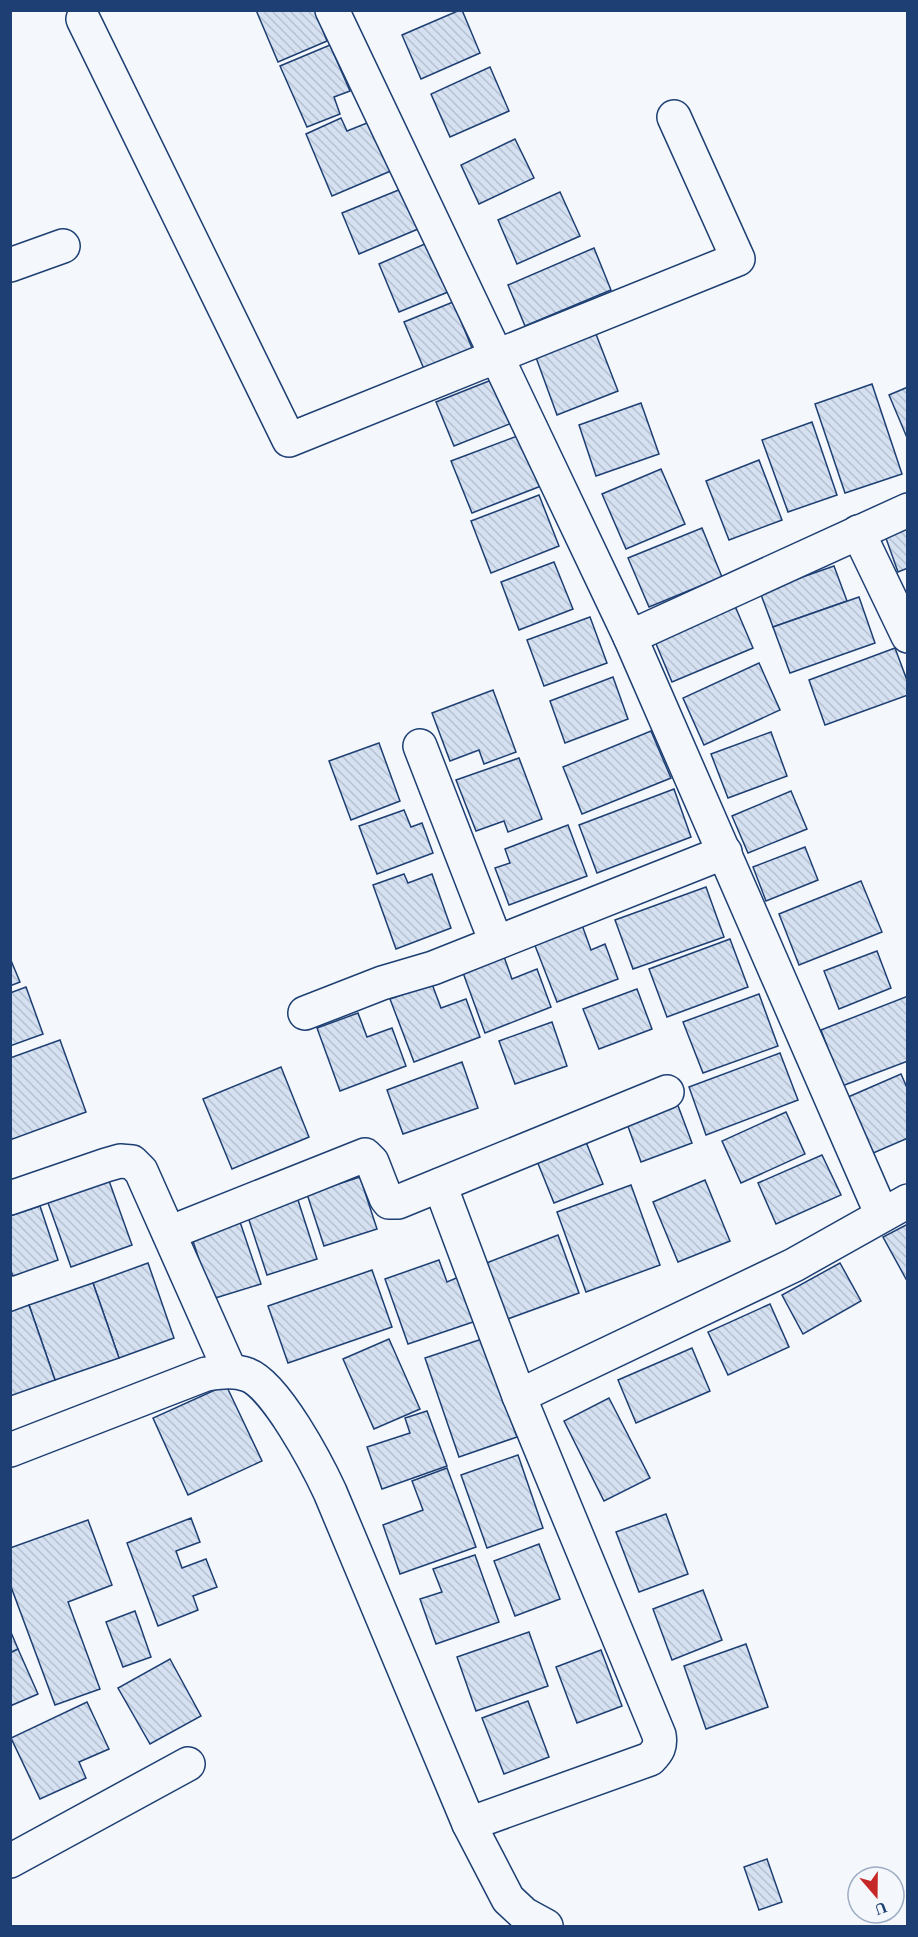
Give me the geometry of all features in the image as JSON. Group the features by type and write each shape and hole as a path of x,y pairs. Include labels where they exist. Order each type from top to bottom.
{"street":[{"path":"332,10 630,637 725,852 895,1208 794,1265 519,1396"},
{"path":"83,19 289,440 738,259 674,117"},
{"path":"10,265 63,246"},
{"path":"630,637 908,510"},
{"path":"858,532 908,636"},
{"path":"420,746 496,942"},
{"path":"305,1013 382,983 433,968 725,852"},
{"path":"169,1233 365,1155 372,1162 389,1202 398,1202 667,1092"},
{"path":"10,1198 106,1165 120,1161 132,1162 141,1171 230,1371"},
{"path":"440,1185 519,1396 661,1744 650,1759 469,1824"},
{"path":"10,1450 207,1374 230,1371 250,1376 265,1388 312,1453 469,1824 508,1899 524,1914 546,1926"},
{"path":"15,1848 188,1764"}],"building":[{"path":"256,10 315,10 327,41 278,62"},
{"path":"462,10 480,53 421,79 402,35"},
{"path":"330,45 350,91 334,97 340,114 307,127 280,66"},
{"path":"490,67 509,111 450,137 431,94"},
{"path":"341,118 347,131 372,121 393,170 332,196 306,134"},
{"path":"515,139 534,178 479,204 461,165"},
{"path":"401,189 418,229 359,254 342,213"},
{"path":"560,192 580,236 517,264 498,220"},
{"path":"427,243 448,292 399,312 379,264"},
{"path":"594,248 611,290 525,326 508,285"},
{"path":"453,302 472,348 424,369 404,322"},
{"path":"594,329 618,391 557,415 534,352"},
{"path":"494,379 512,423 454,446 436,402"},
{"path":"872,384 902,474 845,493 815,404"},
{"path":"908,387 908,440 889,395"},
{"path":"641,403 659,454 596,476 579,425"},
{"path":"812,422 837,495 788,512 762,440"},
{"path":"520,435 541,486 472,513 451,461"},
{"path":"759,460 782,520 729,540 706,481"},
{"path":"661,469 685,524 626,549 602,494"},
{"path":"539,495 559,546 491,573 471,521"},
{"path":"908,517 908,568 898,572 882,527"},
{"path":"702,528 722,577 649,607 628,558"},
{"path":"554,562 573,609 519,630 501,582"},
{"path":"834,566 847,601 773,627 760,592"},
{"path":"859,597 875,643 790,673 773,627"},
{"path":"735,606 753,648 672,682 654,639"},
{"path":"590,617 607,663 544,686 527,640"},
{"path":"895,648 908,683 908,695 825,725 809,680"},
{"path":"759,663 780,710 704,745 683,698"},
{"path":"613,677 628,719 565,743 550,701"},
{"path":"493,690 516,752 484,764 479,750 450,761 432,713"},
{"path":"651,731 671,778 582,814 563,767"},
{"path":"771,732 787,776 728,798 711,754"},
{"path":"379,743 400,801 351,820 329,761"},
{"path":"519,758 542,819 508,832 504,821 476,831 456,780"},
{"path":"674,789 691,837 597,873 579,825"},
{"path":"791,791 807,829 748,853 732,816"},
{"path":"404,810 411,827 422,823 433,853 377,874 359,826"},
{"path":"568,825 587,876 509,905 495,868 510,863 505,849"},
{"path":"805,847 818,880 766,901 753,867"},
{"path":"404,874 408,883 432,874 451,928 396,949 373,885"},
{"path":"861,881 882,932 799,965 779,914"},
{"path":"706,887 724,937 633,969 615,920"},
{"path":"582,925 591,950 605,944 618,979 557,1002 534,943"},
{"path":"730,939 748,987 667,1017 649,969"},
{"path":"877,951 891,988 839,1009 824,971"},
{"path":"503,954 512,979 537,969 551,1007 485,1033 462,970"},
{"path":"10,958 20,982 10,986"},
{"path":"432,984 441,1008 466,999 480,1037 414,1062 390,999"},
{"path":"26,987 43,1034 10,1046 10,993"},
{"path":"637,989 652,1029 599,1049 583,1009"},
{"path":"759,994 778,1046 703,1073 683,1022"},
{"path":"908,996 908,1061 842,1086 821,1030"},
{"path":"358,1013 367,1037 392,1028 406,1066 340,1091 317,1028"},
{"path":"552,1022 567,1066 515,1084 499,1041"},
{"path":"60,1040 86,1112 10,1140 10,1058"},
{"path":"780,1053 798,1100 706,1135 689,1087"},
{"path":"462,1062 478,1108 403,1134 387,1090"},
{"path":"281,1067 309,1137 232,1169 203,1099"},
{"path":"901,1074 908,1090 908,1138 864,1157 839,1101"},
{"path":"677,1103 692,1143 641,1162 626,1121"},
{"path":"786,1112 805,1154 741,1183 722,1141"},
{"path":"586,1142 603,1184 554,1203 537,1161"},
{"path":"822,1155 841,1195 776,1224 758,1183"},
{"path":"360,1177 377,1229 324,1246 307,1194"},
{"path":"108,1178 132,1245 71,1267 47,1200"},
{"path":"705,1180 730,1241 678,1262 653,1202"},
{"path":"631,1185 660,1265 586,1292 557,1212"},
{"path":"297,1197 317,1259 267,1275 247,1214"},
{"path":"40,1206 58,1260 13,1276 10,1269 10,1216"},
{"path":"239,1219 261,1284 212,1299 191,1235"},
{"path":"908,1224 908,1278 906,1279 883,1237"},
{"path":"558,1235 579,1293 505,1320 484,1264"},
{"path":"439,1260 447,1282 461,1276 476,1321 408,1344 385,1279"},
{"path":"148,1263 174,1338 119,1358 93,1283"},
{"path":"840,1263 861,1301 803,1334 782,1295"},
{"path":"372,1270 392,1327 288,1363 268,1306"},
{"path":"93,1283 119,1358 55,1380 29,1305"},
{"path":"770,1304 789,1347 728,1375 708,1332"},
{"path":"29,1305 55,1380 10,1396 10,1312"},
{"path":"389,1339 420,1409 374,1429 343,1359"},
{"path":"482,1339 517,1437 459,1457 425,1358"},
{"path":"692,1348 710,1391 636,1423 618,1380"},
{"path":"226,1385 262,1461 188,1495 153,1418"},
{"path":"609,1398 650,1478 604,1501 564,1421"},
{"path":"427,1411 447,1466 382,1489 367,1447 410,1433 405,1418"},
{"path":"518,1455 543,1528 487,1548 461,1475"},
{"path":"447,1468 476,1547 400,1574 383,1525 423,1510 412,1481"},
{"path":"666,1514 688,1574 639,1592 616,1532"},
{"path":"191,1518 200,1542 176,1551 182,1568 206,1559 217,1587 193,1596 198,1610 158,1626 127,1543"},
{"path":"88,1520 112,1585 68,1602 100,1689 55,1705 10,1584 10,1548"},
{"path":"539,1544 560,1599 515,1616 494,1561"},
{"path":"475,1555 499,1622 436,1644 420,1599 442,1592 433,1569"},
{"path":"703,1590 722,1640 672,1660 653,1609"},
{"path":"135,1611 151,1657 123,1667 106,1622"},
{"path":"10,1630 18,1649 10,1653"},
{"path":"529,1632 548,1686 476,1711 457,1657"},
{"path":"746,1644 768,1707 706,1729 684,1666"},
{"path":"18,1649 38,1694 10,1706 10,1653"},
{"path":"601,1650 622,1706 577,1723 556,1667"},
{"path":"170,1659 201,1716 150,1744 118,1688"},
{"path":"528,1701 549,1757 504,1774 482,1718"},
{"path":"87,1702 109,1749 79,1762 86,1778 40,1799 11,1738"},
{"path":"767,1859 782,1902 759,1910 744,1867"}]}
